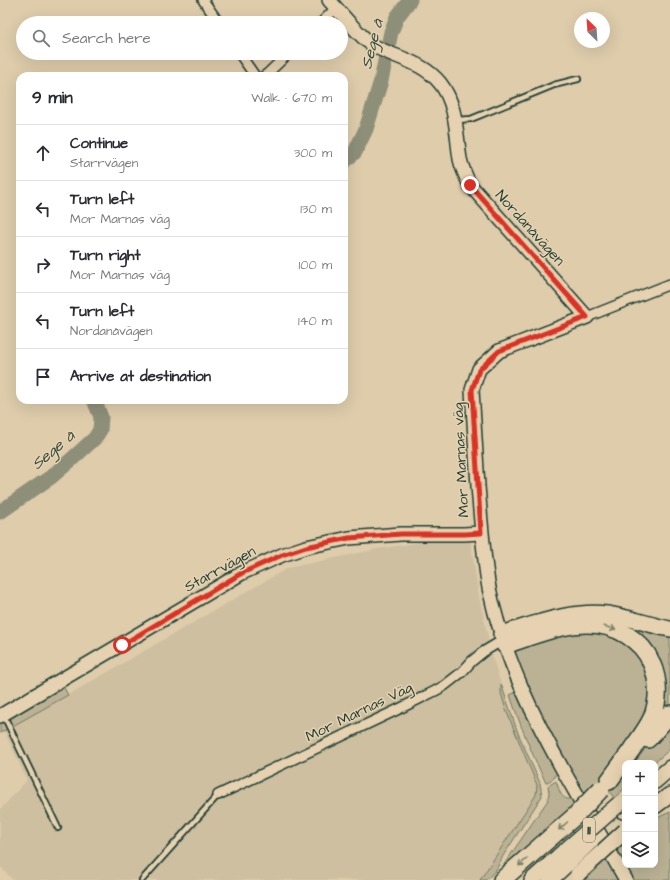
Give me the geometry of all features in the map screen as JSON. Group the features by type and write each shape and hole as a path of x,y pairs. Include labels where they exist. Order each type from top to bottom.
{"highway":[{"path":"503,640 573,625 595,625 610,627 624,634 636,641 646,652 654,671 657,686 654,713 647,728 605,785"},
{"path":"630,760 670,714"},
{"path":"502,880 543,844 622,768"}],"main road":[{"path":"503,640 555,618 585,613 615,615 670,629"},
{"path":"658,769 670,759"},
{"path":"658,778 670,768"},
{"path":"658,804 670,795"},
{"name":"11","path":"550,880 569,868 622,807"},
{"path":"658,813 670,808"},
{"path":"569,868 623,832"},
{"name":"11","path":"532,880 569,868"}],"street":[{"path":"203,0 214,16"},
{"path":"325,16 332,4"},
{"name":"Nordanåvägen","path":"332,4 343,16"},
{"name":"Nordanåvägen","path":"348,22 359,34 376,47 417,64 429,72 440,83 449,99 455,120 460,161 470,185 587,317"},
{"path":"244,60 252,72"},
{"path":"269,72 282,60"},
{"path":"587,317 670,284"},
{"name":"Mor Marnas väg","path":"587,317 499,351 479,370 472,390 481,533 490,589 503,640 515,674 543,733 576,794 626,880"},
{"name":"Starrvägen","path":"2,715 242,573 282,555 306,547 349,538 401,534 481,533"},
{"name":"Mor Marnas Väg","path":"218,795 435,691 457,676 483,652 503,640"}],"lane":[{"path":"455,120 471,119 554,85 578,79"},
{"path":"2,715 58,828"},
{"path":"142,880 218,795"}],"shaded area":[{"path":"465,535 470,539 478,592 493,660 501,684 501,694 517,738 537,785 536,795 480,880 13,880 0,866 0,810 27,780 4,730 68,695 288,568 378,549"},
{"path":"596,617 670,633 670,707 655,724 654,658"},
{"path":"564,630 615,633 646,661 651,709 608,774 584,798 546,731 514,655 518,647"},
{"path":"62,684 68,695 0,733 0,723"},
{"path":"501,684 518,733 540,783 542,796 503,856 496,870 486,880 480,880 536,795 537,785 506,710 501,693"},
{"path":"516,692 557,772 554,778 546,783 526,739 510,695"},
{"path":"670,719 670,749 657,760 636,760"},
{"path":"622,776 622,791 614,798 609,791"},
{"path":"556,781 563,797 574,799 577,805 505,869 503,866 548,800 548,786"},
{"path":"670,812 670,880 632,880 625,868 658,868 658,818"},
{"path":"622,841 622,862 614,848"},
{"path":"605,856 619,880 579,880"}],"waterway":[{"name":"Sege å","path":"348,158 355,152 366,129 381,81 391,32 397,17 410,0"},
{"name":"Sege å","path":"0,512 51,477 95,438 100,430 101,417 96,404"}],"route":[{"path":"122,645 242,573 282,555 306,547 349,538 401,534 481,533 472,390 479,370 499,351 587,317 470,185"}]}
